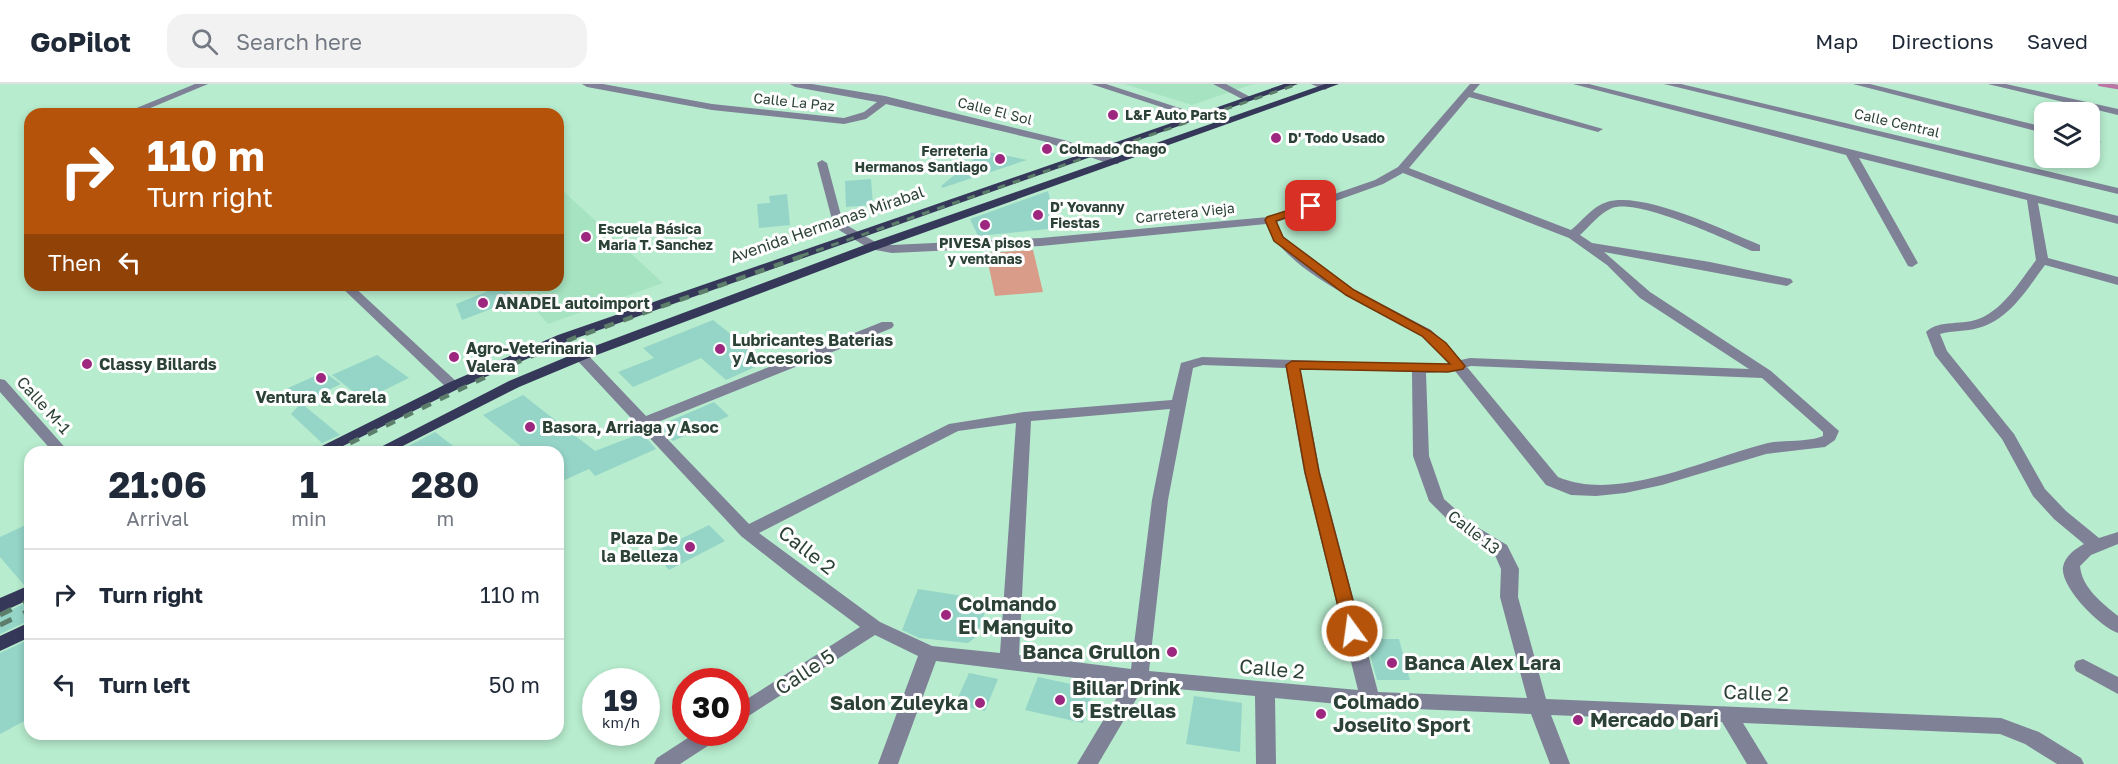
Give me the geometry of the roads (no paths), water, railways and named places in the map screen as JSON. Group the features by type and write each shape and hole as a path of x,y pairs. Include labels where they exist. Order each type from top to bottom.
{"main road":[{"name":"Avenida Hermanas Mirabal","path":"329,446 453,386 563,338 1293,84"},
{"path":"390,446 504,389 581,356 874,246 1325,85"},
{"path":"0,606 24,594"},
{"path":"0,644 24,632"}],"street":[{"path":"142,108 203,84"},
{"name":"Calle La Paz","path":"587,84 712,107 844,121 860,119 868,115 885,99"},
{"name":"Calle El Sol","path":"795,84 885,99 1049,139 1094,152 1114,162"},
{"path":"1096,84 1203,115"},
{"path":"1108,84 1203,115"},
{"path":"1218,84 1249,99"},
{"path":"1578,84 1736,112 1850,152 2118,220"},
{"name":"Calle Central","path":"1669,84 1736,112 2118,191"},
{"path":"1858,84 2034,127"},
{"path":"1993,84 2118,112"},
{"path":"1471,89 1598,129"},
{"name":"Carretera Vieja","path":"822,163 838,225 874,246 892,249 1041,242 1270,220 1379,182 1402,169 1471,89"},
{"path":"1850,152 1912,263"},
{"path":"1270,220 1278,238 1297,255 1350,293 1426,333 1441,346 1497,411 1551,481 1559,487 1577,492 1625,488 1766,448 1825,442 1830,437 1831,431 1766,374 1645,295 1611,262 1573,235 1402,169"},
{"path":"2032,199 2042,260 2005,307 1988,320 1940,329 1933,332 1934,340 1940,352 2009,437 2038,492 2060,515 2097,545"},
{"path":"1573,235 1609,206 1624,204 1681,218 1756,248"},
{"path":"1587,245 1787,282"},
{"path":"2042,260 2118,281"},
{"path":"351,291 453,386"},
{"path":"644,422 887,325"},
{"name":"Calle 2","path":"581,356 747,532 804,577 874,627 929,653 1139,678 1370,699 2001,726 2032,738 2070,761"},
{"path":"1087,764 1139,678 1160,500 1186,366 1191,363 1202,361 1448,369 1470,362 1766,374"},
{"path":"1292,365 1312,472 1370,699"},
{"name":"Calle 13","path":"1419,369 1420,456 1437,501 1466,528 1501,549 1510,568 1509,597 1539,708 1560,764"},
{"name":"Calle M-1","path":"0,383 57,446"},
{"path":"747,532 954,427 1024,417 1179,404"},
{"path":"1010,661 1024,417"},
{"path":"2118,538 2097,545 2075,558 2071,568 2073,580 2097,609 2118,626"},
{"name":"Calle 5","path":"750,707 874,627"},
{"path":"888,764 929,653"},
{"path":"2083,666 2118,686"},
{"path":"1265,691 1266,764"},
{"path":"1728,715 1758,764"},
{"path":"664,764 692,746"}],"waterway":[{"path":"2100,84 2118,87"}],"railway":[{"path":"801,256 1298,84"},
{"path":"344,446 504,368 574,338 805,255"},
{"path":"0,615 24,603"},
{"path":"0,625 24,613"}],"place":[{"name":"L&F Auto Parts","path":"1113,115"},
{"name":"D' Todo Usado","path":"1276,138"},
{"name":"Colmado Chago","path":"1047,149"},
{"name":"Ferreteria Hermanos Santiago","path":"1000,159"},
{"name":"D' Yovanny Fiestas","path":"1038,215"},
{"name":"PIVESA pisos y ventanas","path":"985,225"},
{"name":"Escuela Básica Maria T. Sanchez","path":"586,237"},
{"name":"ANADEL autoimport","path":"483,303"},
{"name":"Lubricantes Baterias y Accesorios","path":"720,349"},
{"name":"Agro-Veterinaria Valera","path":"454,357"},
{"name":"Classy Billards","path":"87,364"},
{"name":"Ventura & Carela","path":"321,378"},
{"name":"Basora, Arriaga y Asoc","path":"530,427"},
{"name":"Plaza De la Belleza","path":"690,547"},
{"name":"Colmando El Manguito","path":"946,615"},
{"name":"Banca Grullon","path":"1172,652"},
{"name":"Banca Alex Lara","path":"1392,663"},
{"name":"Billar Drink 5 Estrellas","path":"1060,700"},
{"name":"Salon Zuleyka","path":"980,703"},
{"name":"Colmado Joselito Sport","path":"1321,714"},
{"name":"Mercado Dari","path":"1578,720"}]}
